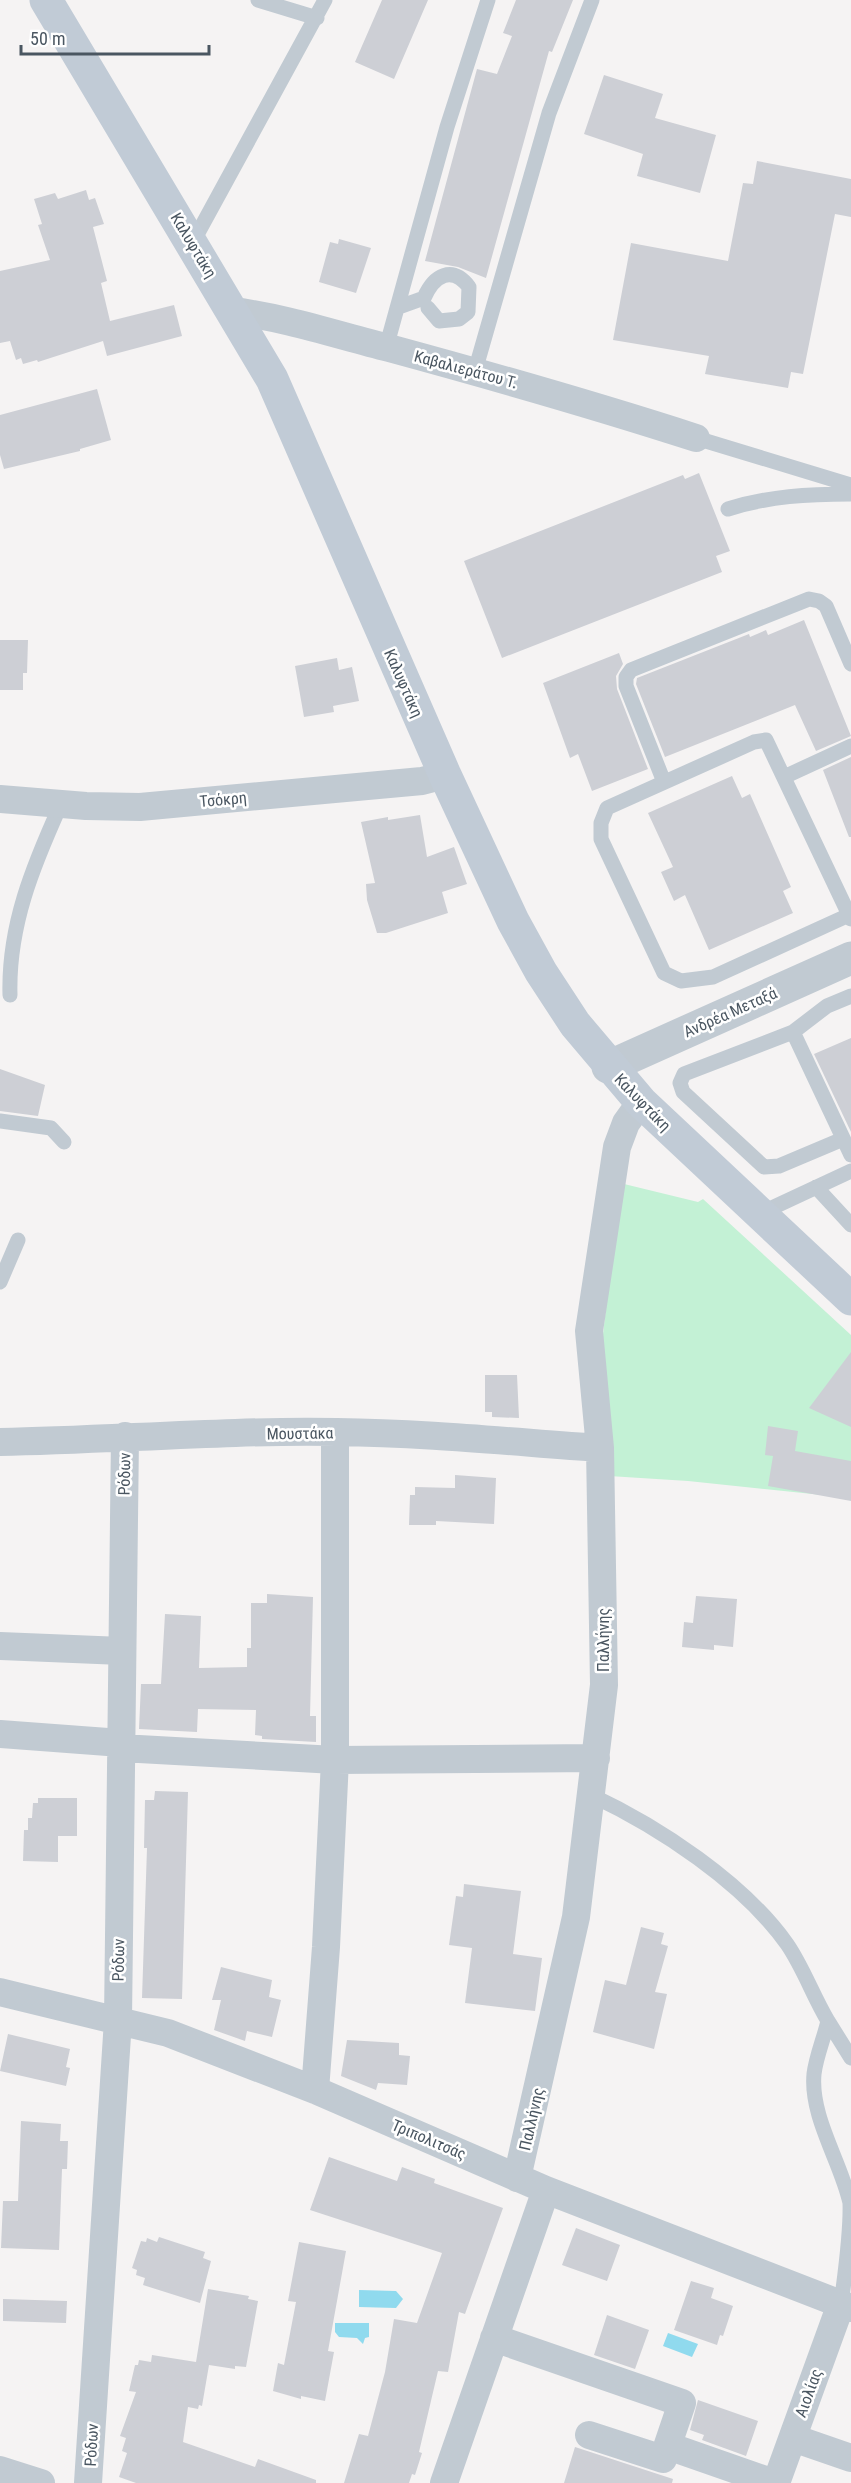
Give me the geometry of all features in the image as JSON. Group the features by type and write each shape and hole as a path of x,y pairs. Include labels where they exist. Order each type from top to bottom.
{"main road":[{"name":"Καλυφτάκη","path":"46,0 193,242 272,379 446,775 513,921 541,972 575,1024 608,1067 641,1102 851,1299"}],"street":[{"name":"Καβαλιεράτου Τ.","path":"233,311 299,322 386,348 552,392 696,438"},
{"name":"Τσόκρη","path":"0,799 140,807 410,782 446,775"},
{"name":"Ανδρέα Μεταξά","path":"608,1067 851,958"},
{"name":"Παλλήνης","path":"517,2178 576,1917 596,1758 604,1685 600,1448 589,1331 617,1147 626,1123 641,1102"},
{"name":"Μουστάκα","path":"0,1442 124,1436 335,1432 435,1436 600,1448"},
{"path":"315,2090 327,1936 335,1760 335,1432"},
{"name":"Ρόδων","path":"88,2483 118,2020 124,1436"},
{"path":"0,1646 122,1651"},
{"path":"0,1734 335,1760 596,1758"},
{"name":"Τριπολιτσάς","path":"0,1992 168,2033 315,2090 546,2190 846,2306"},
{"path":"444,2483 546,2190"},
{"name":"Αιολίας","path":"775,2483 846,2306"},
{"path":"494,2338 682,2403 663,2459 589,2435"},
{"path":"793,2438 851,2458"},
{"path":"668,2446 775,2483"},
{"path":"0,2470 41,2483"}],"lane":[{"path":"258,0 317,18"},
{"path":"193,242 325,0"},
{"path":"386,348 450,116 488,0"},
{"path":"475,371 549,113 592,1"},
{"path":"399,307 424,298 428,288 440,276 452,274 462,277 470,287 468,312 459,319 439,321 428,308"},
{"path":"696,438 851,485"},
{"path":"728,508 766,499 811,494 851,494"},
{"path":"664,782 626,686 626,677 631,670 809,599 819,601 826,606 851,664"},
{"path":"766,740 850,917 713,977 681,981 664,973 601,839 601,823 607,808 664,782 754,742 766,740"},
{"path":"784,777 851,746"},
{"path":"10,996 12,950 24,893 62,804"},
{"path":"843,1138 779,1166 764,1167 680,1087 684,1074 793,1032 827,1006 851,996"},
{"path":"793,1032 851,1155"},
{"path":"0,1121 51,1128 64,1142"},
{"path":"759,1214 851,1171"},
{"path":"816,1187 851,1225"},
{"path":"0,1282 18,1240"},
{"path":"591,1795 629,1813 712,1868 745,1899 787,1944 828,2021 851,2058"},
{"path":"828,2021 814,2074 815,2090 826,2135 851,2201 846,2306"}],"green space":[{"path":"620,1183 698,1202 703,1199 851,1335 851,1498 688,1481 609,1476 600,1361"}],"water":[{"path":"359,2290 396,2291 403,2299 396,2308 359,2307"},
{"path":"335,2323 369,2323 369,2337 365,2338 363,2344 357,2338 339,2337 335,2332"},
{"path":"668,2333 698,2344 692,2357 663,2346"}],"building":[{"path":"382,0 428,0 394,79 355,62"},
{"path":"516,0 573,0 552,52 549,51 486,278 458,267 425,261 477,69 497,74 512,36 503,33"},
{"path":"604,75 663,94 655,118 716,135 700,193 637,176 643,154 584,134"},
{"path":"757,161 851,179 851,217 835,214 803,374 791,372 788,388 705,374 709,356 613,340 631,243 728,261 743,183 753,184"},
{"path":"86,190 89,200 95,198 104,224 93,227 107,281 101,283 110,321 174,305 182,336 107,356 103,341 38,362 37,360 23,364 21,358 16,360 10,341 0,343 0,271 50,260 38,225 42,224 34,199 55,193 58,199"},
{"path":"339,239 371,248 356,293 319,282 330,242 338,244"},
{"path":"97,389 111,440 80,449 80,451 4,469 0,455 0,415"},
{"path":"699,473 730,551 716,556 722,572 502,658 464,561 683,475 685,479"},
{"path":"804,620 851,736 816,751 795,705 665,757 636,684 637,678 749,634 750,637 766,630 768,635"},
{"path":"0,640 28,640 27,673 23,673 23,690 0,690"},
{"path":"619,653 623,664 616,676 617,689 648,769 592,791 578,754 570,758 543,683"},
{"path":"337,658 339,670 352,667 359,701 333,706 334,712 304,717 295,666"},
{"path":"851,757 851,837 849,837 823,770"},
{"path":"732,776 742,798 750,794 791,887 783,891 793,913 709,950 685,895 674,901 661,872 673,867 648,813"},
{"path":"420,815 427,857 454,847 467,884 442,892 448,913 386,933 377,933 367,900 366,884 375,883 361,822"},
{"path":"851,1038 851,1132 814,1054"},
{"path":"0,1069 45,1085 38,1116 0,1111"},
{"path":"851,1352 851,1427 809,1408"},
{"path":"485,1375 517,1375 519,1418 492,1417 492,1412 485,1412"},
{"path":"768,1426 798,1431 795,1451 851,1461 851,1501 768,1486 773,1456 765,1455"},
{"path":"455,1475 496,1478 494,1524 436,1521 436,1525 409,1525 410,1495 415,1495 415,1487 455,1488"},
{"path":"267,1594 313,1597 310,1716 316,1716 316,1742 262,1739 262,1736 255,1735 256,1710 198,1709 197,1732 139,1729 141,1684 161,1684 165,1614 201,1616 199,1668 247,1667 247,1648 251,1648 251,1603 267,1603"},
{"path":"696,1596 737,1599 733,1647 714,1645 714,1650 682,1647 684,1622 693,1623"},
{"path":"155,1791 188,1792 182,1999 142,1998 147,1848 144,1848 145,1800 154,1800"},
{"path":"38,1798 77,1798 77,1836 58,1836 58,1862 23,1861 24,1830 28,1830 28,1818 32,1818 33,1803 38,1803"},
{"path":"464,1884 521,1891 513,1954 542,1958 535,2011 465,2003 472,1948 449,1945 456,1896 463,1897"},
{"path":"641,1927 664,1933 661,1944 668,1946 655,1992 667,1994 654,2049 593,2032 605,1980 626,1985"},
{"path":"221,1967 272,1980 269,1997 281,2000 272,2037 247,2031 245,2041 214,2030 221,2000 212,2000"},
{"path":"8,2034 70,2049 66,2067 70,2068 66,2086 0,2071"},
{"path":"347,2040 399,2043 399,2055 410,2056 407,2085 378,2083 376,2090 341,2076"},
{"path":"21,2121 61,2124 60,2141 68,2141 67,2169 62,2169 59,2250 1,2248 3,2201 18,2201"},
{"path":"329,2157 397,2181 402,2167 435,2179 434,2183 503,2208 465,2314 459,2312 448,2372 438,2371 419,2452 422,2453 415,2475 412,2474 409,2483 344,2483 359,2434 368,2436 385,2372 394,2319 417,2323 442,2253 310,2210"},
{"path":"576,2228 620,2245 607,2281 562,2265"},
{"path":"159,2237 205,2252 203,2258 211,2261 200,2303 143,2285 145,2278 136,2275 137,2270 132,2268 141,2241 146,2242 147,2238 157,2242"},
{"path":"299,2242 346,2251 328,2351 334,2352 325,2401 301,2396 301,2399 273,2391 278,2363 284,2365 296,2302 288,2301"},
{"path":"691,2281 714,2288 711,2298 733,2306 723,2336 720,2335 717,2345 674,2330"},
{"path":"208,2289 249,2296 248,2299 258,2301 246,2367 235,2366 235,2369 209,2365 202,2406 199,2405 198,2409 188,2407 183,2442 255,2467 258,2459 316,2480 316,2483 136,2483 119,2477 127,2453 122,2451 126,2438 120,2436 136,2392 129,2391 135,2365 138,2365 139,2360 151,2362 152,2355 196,2362"},
{"path":"3,2299 67,2301 66,2323 3,2321"},
{"path":"607,2315 649,2330 635,2369 594,2355"},
{"path":"698,2400 758,2421 746,2456 702,2440 704,2435 690,2430"},
{"path":"575,2447 673,2479 672,2483 564,2483"}]}
